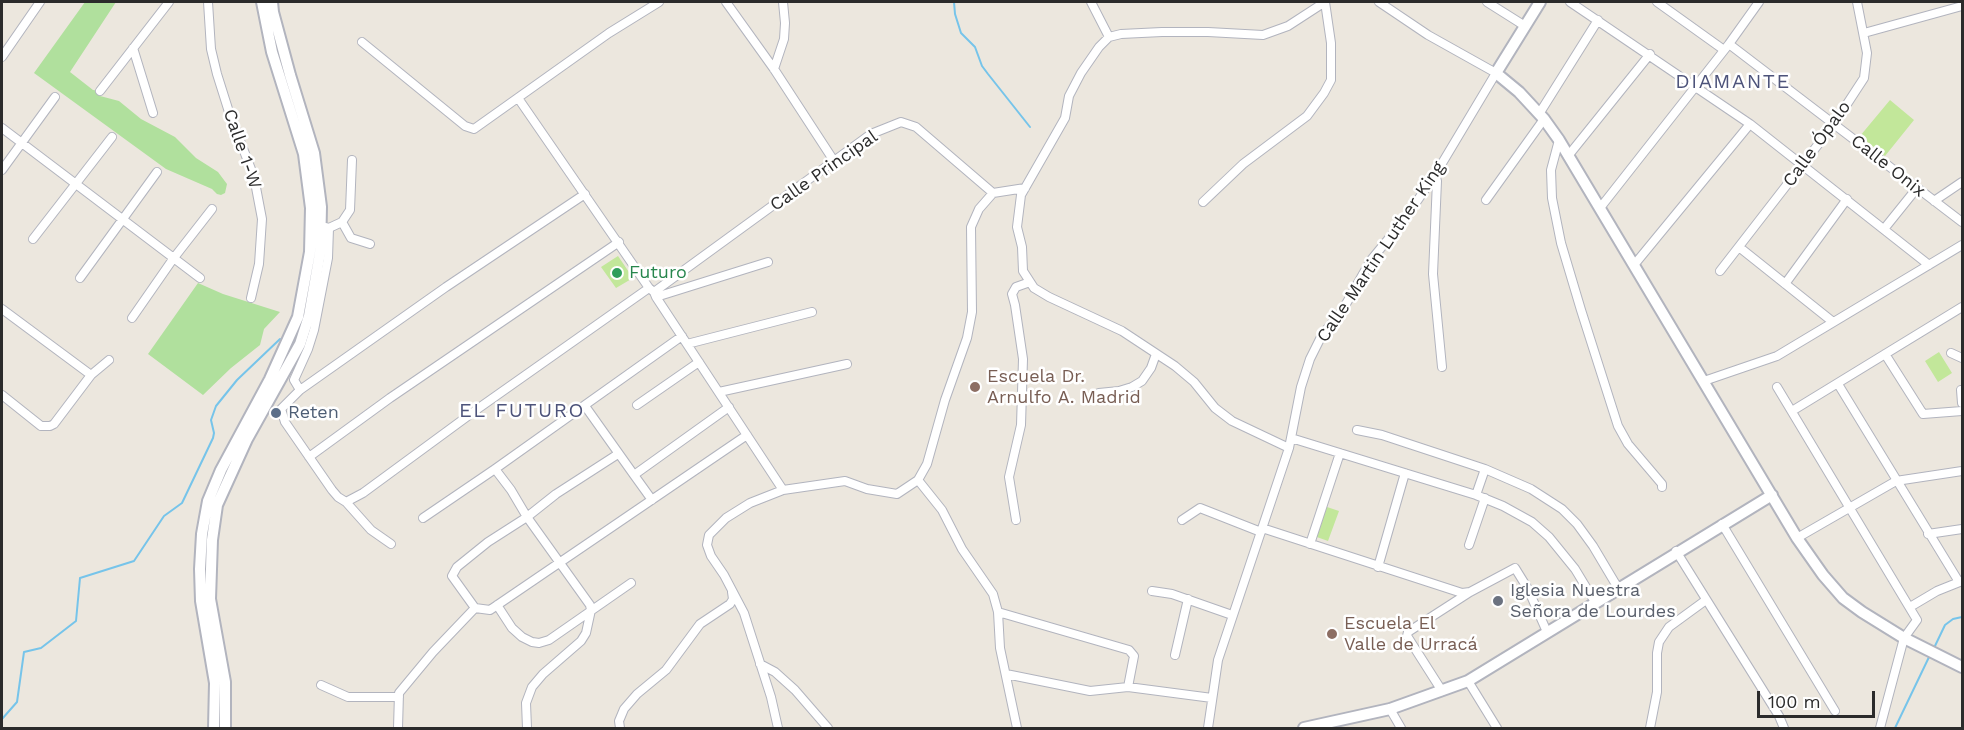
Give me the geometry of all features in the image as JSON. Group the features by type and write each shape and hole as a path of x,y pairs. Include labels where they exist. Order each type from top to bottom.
{"main road":[{"path":"214,729 215,683 200,590 202,534 206,512 221,470 270,379 298,317 305,289 310,252 311,208 304,154 272,52 262,2"},
{"path":"225,729 225,682 210,599 212,540 218,505 247,439 300,344 309,316 325,227 314,153 290,75 272,2"},
{"name":"Calle Martin Luther King","path":"1496,73 1540,2"},
{"path":"1496,73 1519,92 1559,140 1797,538 1823,575 1844,598 1862,612 1920,647 1962,667"},
{"path":"1304,729 1342,724 1468,681 1677,551 1772,495"}],"street":[{"path":"2,57 40,2"},
{"path":"100,92 169,2"},
{"name":"Calle 1-W","path":"208,2 211,49 217,74 254,177 262,219 259,264 251,298"},
{"path":"362,42 465,126 474,129 609,33 658,2"},
{"path":"726,2 774,69 834,161"},
{"path":"774,69 784,39 783,2"},
{"path":"1091,2 1109,37"},
{"path":"1203,202 1243,164 1307,116 1324,93 1331,80 1331,43 1325,2 1288,26 1263,35 1162,32 1121,33 1109,37 1081,73 1069,96 1065,118 1021,195 1017,227 1022,247 1023,271 1034,288 1122,331 1175,366 1194,382 1215,408 1232,421 1289,448"},
{"path":"1379,2 1428,35 1496,73"},
{"path":"1487,2 1525,26"},
{"path":"1570,2 1650,54 1750,124 1929,265"},
{"name":"Calle Onix","path":"1657,2 1726,47 1834,124 1962,222"},
{"path":"1600,208 1759,2"},
{"name":"Calle Ópalo","path":"1720,271 1834,124 1864,78 1867,53 1857,2"},
{"path":"1864,33 1962,6"},
{"path":"1486,200 1541,116 1598,20"},
{"path":"133,48 153,113"},
{"path":"1568,156 1650,54"},
{"name":"Calle Martin Luther King","path":"1208,729 1218,660 1289,448 1300,387 1310,359 1322,335 1342,311 1371,260 1404,220 1435,175 1496,73"},
{"path":"2,170 55,97"},
{"path":"518,99 653,292 783,490"},
{"name":"Calle Principal","path":"346,502 363,493 476,410 653,292 871,134 901,122 916,127 993,193"},
{"path":"1634,265 1750,124"},
{"path":"2,128 200,278"},
{"path":"33,239 112,137"},
{"path":"1559,140 1552,162 1552,198 1555,219 1568,265 1618,426 1628,444 1662,484 1662,487"},
{"path":"300,390 294,380 314,330 328,258 325,227 342,222 350,210 352,160"},
{"path":"80,278 157,172"},
{"path":"1435,175 1437,182 1433,274 1442,367"},
{"path":"1934,201 1962,182"},
{"path":"778,729 744,613 709,551 707,545 709,535 726,518 742,508 783,490 845,481 867,489 897,494 918,480 927,464 971,321 970,227 979,209 993,193 1026,188"},
{"path":"1884,230 1917,188"},
{"path":"391,544 371,530 332,490 285,422 281,409 300,390 446,287 585,194"},
{"path":"1785,284 1847,200"},
{"path":"132,318 173,259 212,209"},
{"path":"342,222 351,238 370,244"},
{"path":"309,457 390,398 619,242"},
{"path":"1704,381 1777,356 1962,245"},
{"path":"1739,247 1833,322"},
{"path":"653,292 768,262"},
{"path":"1016,520 1009,477 1012,454 1021,424 1023,359 1015,305 1011,294 1016,287 1030,282"},
{"path":"1792,411 1962,307"},
{"path":"2,309 91,375"},
{"path":"423,518 685,340 812,312"},
{"path":"1952,352 1962,358"},
{"path":"1099,393 1119,391 1142,381 1151,368 1156,354"},
{"path":"1885,354 1923,414 1962,411"},
{"path":"2,395 41,426 46,427 54,424 91,375 109,360"},
{"path":"637,405 699,362"},
{"path":"719,392 847,364"},
{"path":"1838,384 1928,534 1961,581 1937,591 1910,608"},
{"path":"1778,387 1917,620 1904,638 1880,729"},
{"path":"1960,390 1962,403"},
{"path":"585,406 652,500"},
{"path":"634,475 729,407"},
{"path":"1357,430 1382,435 1485,469 1531,489 1562,509 1593,546 1618,588"},
{"path":"618,454 488,542 454,571 452,576 475,608 490,610 747,435"},
{"path":"1291,438 1476,495 1516,512 1549,537 1575,569 1595,602"},
{"path":"1310,544 1340,453"},
{"path":"1476,495 1485,469"},
{"path":"495,470 561,562 590,605 591,610 586,633 581,641 543,674 532,687 526,703 527,729"},
{"path":"1797,538 1896,481 1962,471"},
{"path":"1378,567 1405,473"},
{"path":"918,480 942,510 962,549 993,594 998,612 1000,648 1017,729"},
{"path":"1469,545 1485,498"},
{"path":"1182,520 1200,508 1378,567 1462,593 1470,592"},
{"path":"1722,524 1835,711"},
{"path":"1928,534 1962,529"},
{"path":"1677,551 1779,716 1784,729"},
{"path":"1442,691 1407,636 1408,632 1470,592 1515,568 1528,589 1547,632"},
{"path":"497,605 512,628 522,637 539,643 549,640 631,583"},
{"path":"620,729 618,721 624,709 637,694 666,670 700,624 730,604 733,598 732,591"},
{"path":"1152,591 1173,594 1232,615"},
{"path":"1175,655 1188,599"},
{"path":"1650,729 1656,692 1657,653 1663,634 1668,627 1706,600"},
{"path":"398,729 399,693 415,672 475,608"},
{"path":"998,612 1129,650 1134,656 1128,687"},
{"path":"760,664 775,672 795,690 828,729"},
{"path":"1006,674 1090,691 1128,687 1212,698"},
{"path":"1468,681 1497,729"},
{"path":"321,685 348,697 399,697"},
{"path":"1390,709 1401,729"}],"green space":[{"path":"85,2 116,2 70,72 93,90 100,91 100,96 119,101 141,119 175,137 196,158 218,172 227,184 225,193 217,194 212,189 166,169 34,73"},
{"path":"1890,100 1914,120 1885,156 1860,136"},
{"name":"Futuro","path":"618,256 633,278 616,288 601,267"},
{"path":"198,283 223,294 280,312 264,329 260,345 231,368 203,395 148,354"},
{"path":"1939,352 1952,373 1938,382 1925,361"},
{"path":"1324,506 1339,511 1328,541 1314,536"}],"waterway":[{"path":"954,2 961,33 975,47 982,66 1030,127"},
{"path":"2,719 17,702 24,652 41,648 76,621 80,578 134,561 164,516 182,503 213,438 211,420 216,406 237,380 280,339"},
{"path":"1934,648 1945,625 1953,619 1962,617"},
{"path":"1895,728 1930,655"}],"place":[{"name":"Futuro","path":"617,273"},
{"name":"Escuela Dr. Arnulfo A. Madrid","path":"975,387"},
{"name":"Reten","path":"276,413"},
{"name":"Iglesia Nuestra Señora de Lourdes","path":"1498,601"},
{"name":"Escuela El Valle de Urracá","path":"1332,634"}],"district":[{"name":"DIAMANTE","path":"1733,82"},
{"name":"EL FUTURO","path":"522,411"}]}
